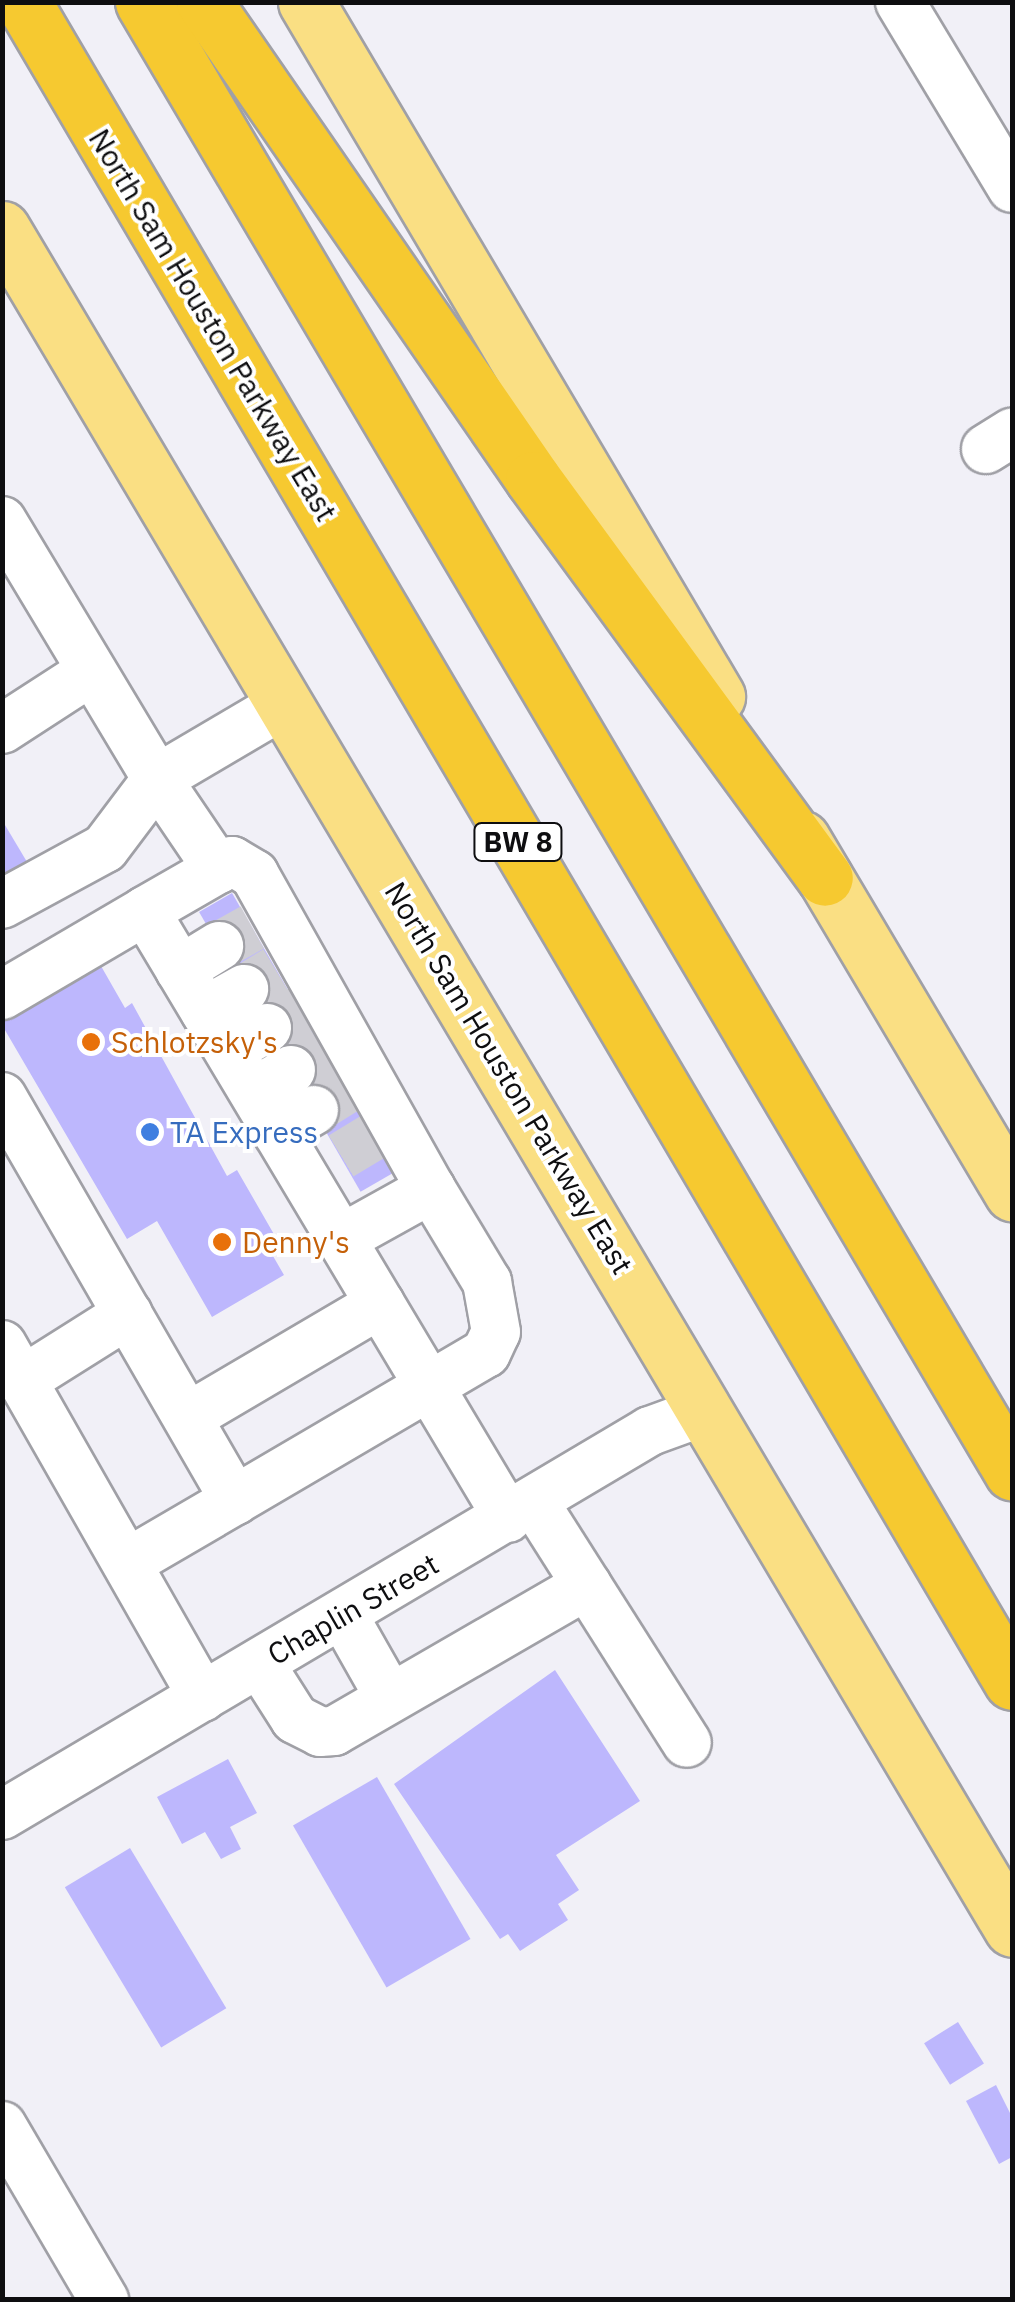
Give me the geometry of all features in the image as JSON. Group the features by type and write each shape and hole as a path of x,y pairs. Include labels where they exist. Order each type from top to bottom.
{"highway":[{"name":"North Sam Houston Parkway East","path":"23,2 1012,1682"},
{"path":"143,2 1012,1472"},
{"path":"204,2 532,478 825,878"}],"main road":[{"path":"306,2 1012,1193"},
{"name":"North Sam Houston Parkway East","path":"2,229 1012,1928"}],"street":[{"path":"900,2 1012,188"},
{"path":"10,549 218,868"},
{"path":"2,729 90,672"},
{"path":"2,904 104,848 157,778 286,703"},
{"path":"2,994 218,868 242,863 232,939 353,1149 430,1189 487,1282 496,1332 486,1353 127,1564"},
{"path":"145,911 232,939 353,1149 341,1239 429,1386 521,1510 587,1585 687,1743"},
{"path":"2,1097 235,1500"},
{"path":"341,1239 430,1189"},
{"path":"188,1418 380,1304"},
{"path":"128,1314 13,1362 203,1697"},
{"name":"Chaplin Street","path":"2,1815 650,1431 706,1411"},
{"path":"260,1664 295,1718 320,1732 390,1698 587,1585"},
{"path":"343,1616 390,1698"},
{"path":"2,2126 104,2300"}],"building":[{"path":"2,820 33,872 2,879"},
{"path":"232,893 394,1173 361,1192 199,912"},
{"path":"97,959 125,1008 132,1003 227,1176 237,1170 283,1250 273,1256 284,1275 212,1317 157,1221 127,1239 2,1025 2,1014"},
{"path":"555,1670 640,1801 556,1855 579,1890 558,1904 568,1920 520,1951 508,1934 500,1939 394,1784"},
{"path":"228,1759 257,1813 230,1827 241,1849 221,1859 205,1832 182,1844 157,1797"},
{"path":"377,1777 470,1939 386,1987 293,1826"},
{"path":"130,1848 226,2008 161,2047 65,1887"},
{"path":"958,2022 984,2064 950,2085 924,2043"},
{"path":"996,2085 1012,2117 1012,2157 999,2164 966,2101"}],"tunnel":[{"path":"219,946 252,928"},
{"path":"244,989 276,970"},
{"path":"267,1028 300,1010"},
{"path":"291,1070 323,1050"},
{"path":"314,1110 346,1090"},
{"path":"341,1156 373,1137"}],"place":[{"name":"Schlotzsky's","path":"91,1042"},
{"name":"TA Express","path":"150,1132"},
{"name":"Denny's","path":"222,1242"}]}
